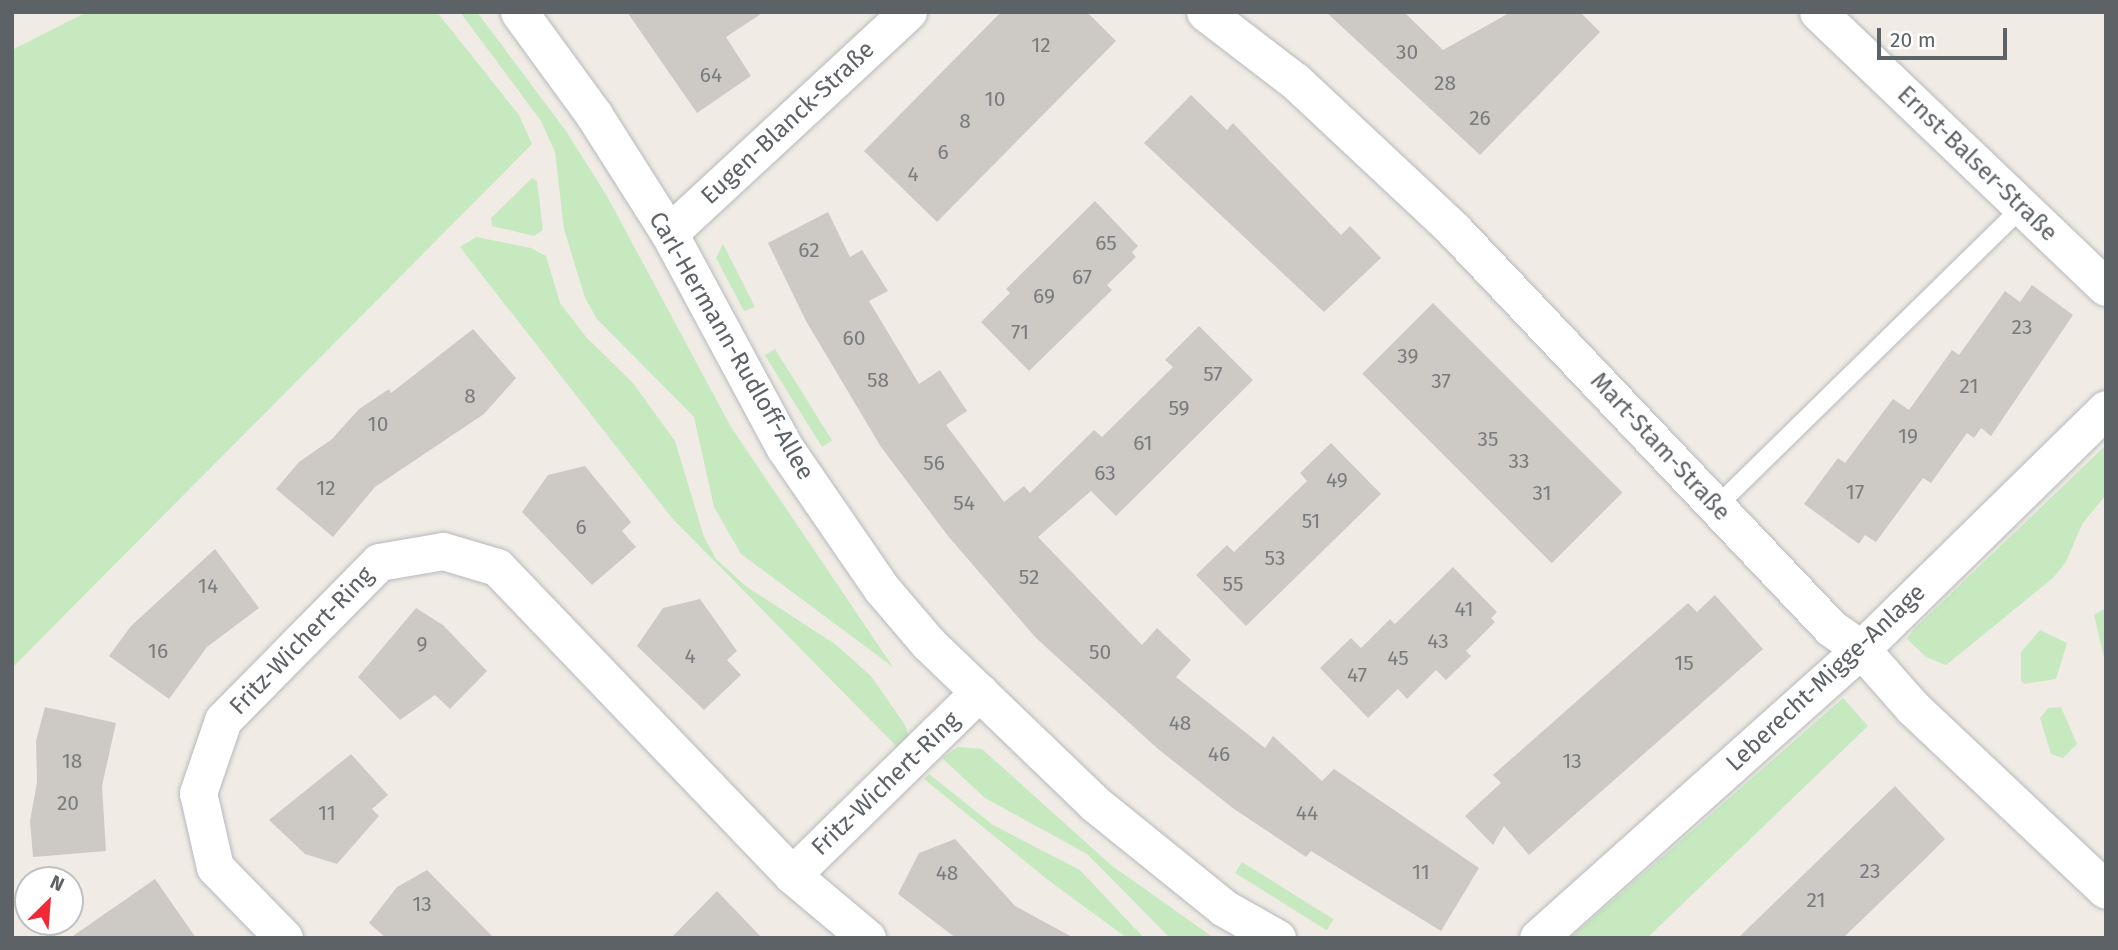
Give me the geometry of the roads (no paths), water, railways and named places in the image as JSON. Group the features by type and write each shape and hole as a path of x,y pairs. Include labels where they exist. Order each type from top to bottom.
{"street":[{"name":"Carl-Hermann-Rudloff-Allee","path":"519,12 594,115 669,233 785,448 882,589 928,643 1094,803 1224,908 1277,938"},
{"name":"Eugen-Blanck-Straße","path":"669,233 908,12"},
{"name":"Mart-Stam-Straße","path":"1205,12 1295,81 1454,230 1831,628 1861,649 1913,708 2106,890"},
{"name":"Ernst-Balser-Straße","path":"1818,12 2106,287"},
{"name":"Leberecht-Migge-Anlage","path":"1538,938 1861,649 2106,409"},
{"name":"Fritz-Wichert-Ring","path":"284,938 215,867 198,793 223,720 379,562 443,551 497,567 792,875 867,938"},
{"name":"Fritz-Wichert-Ring","path":"792,875 979,692"}],"lane":[{"path":"1716,506 2022,207"}]}
